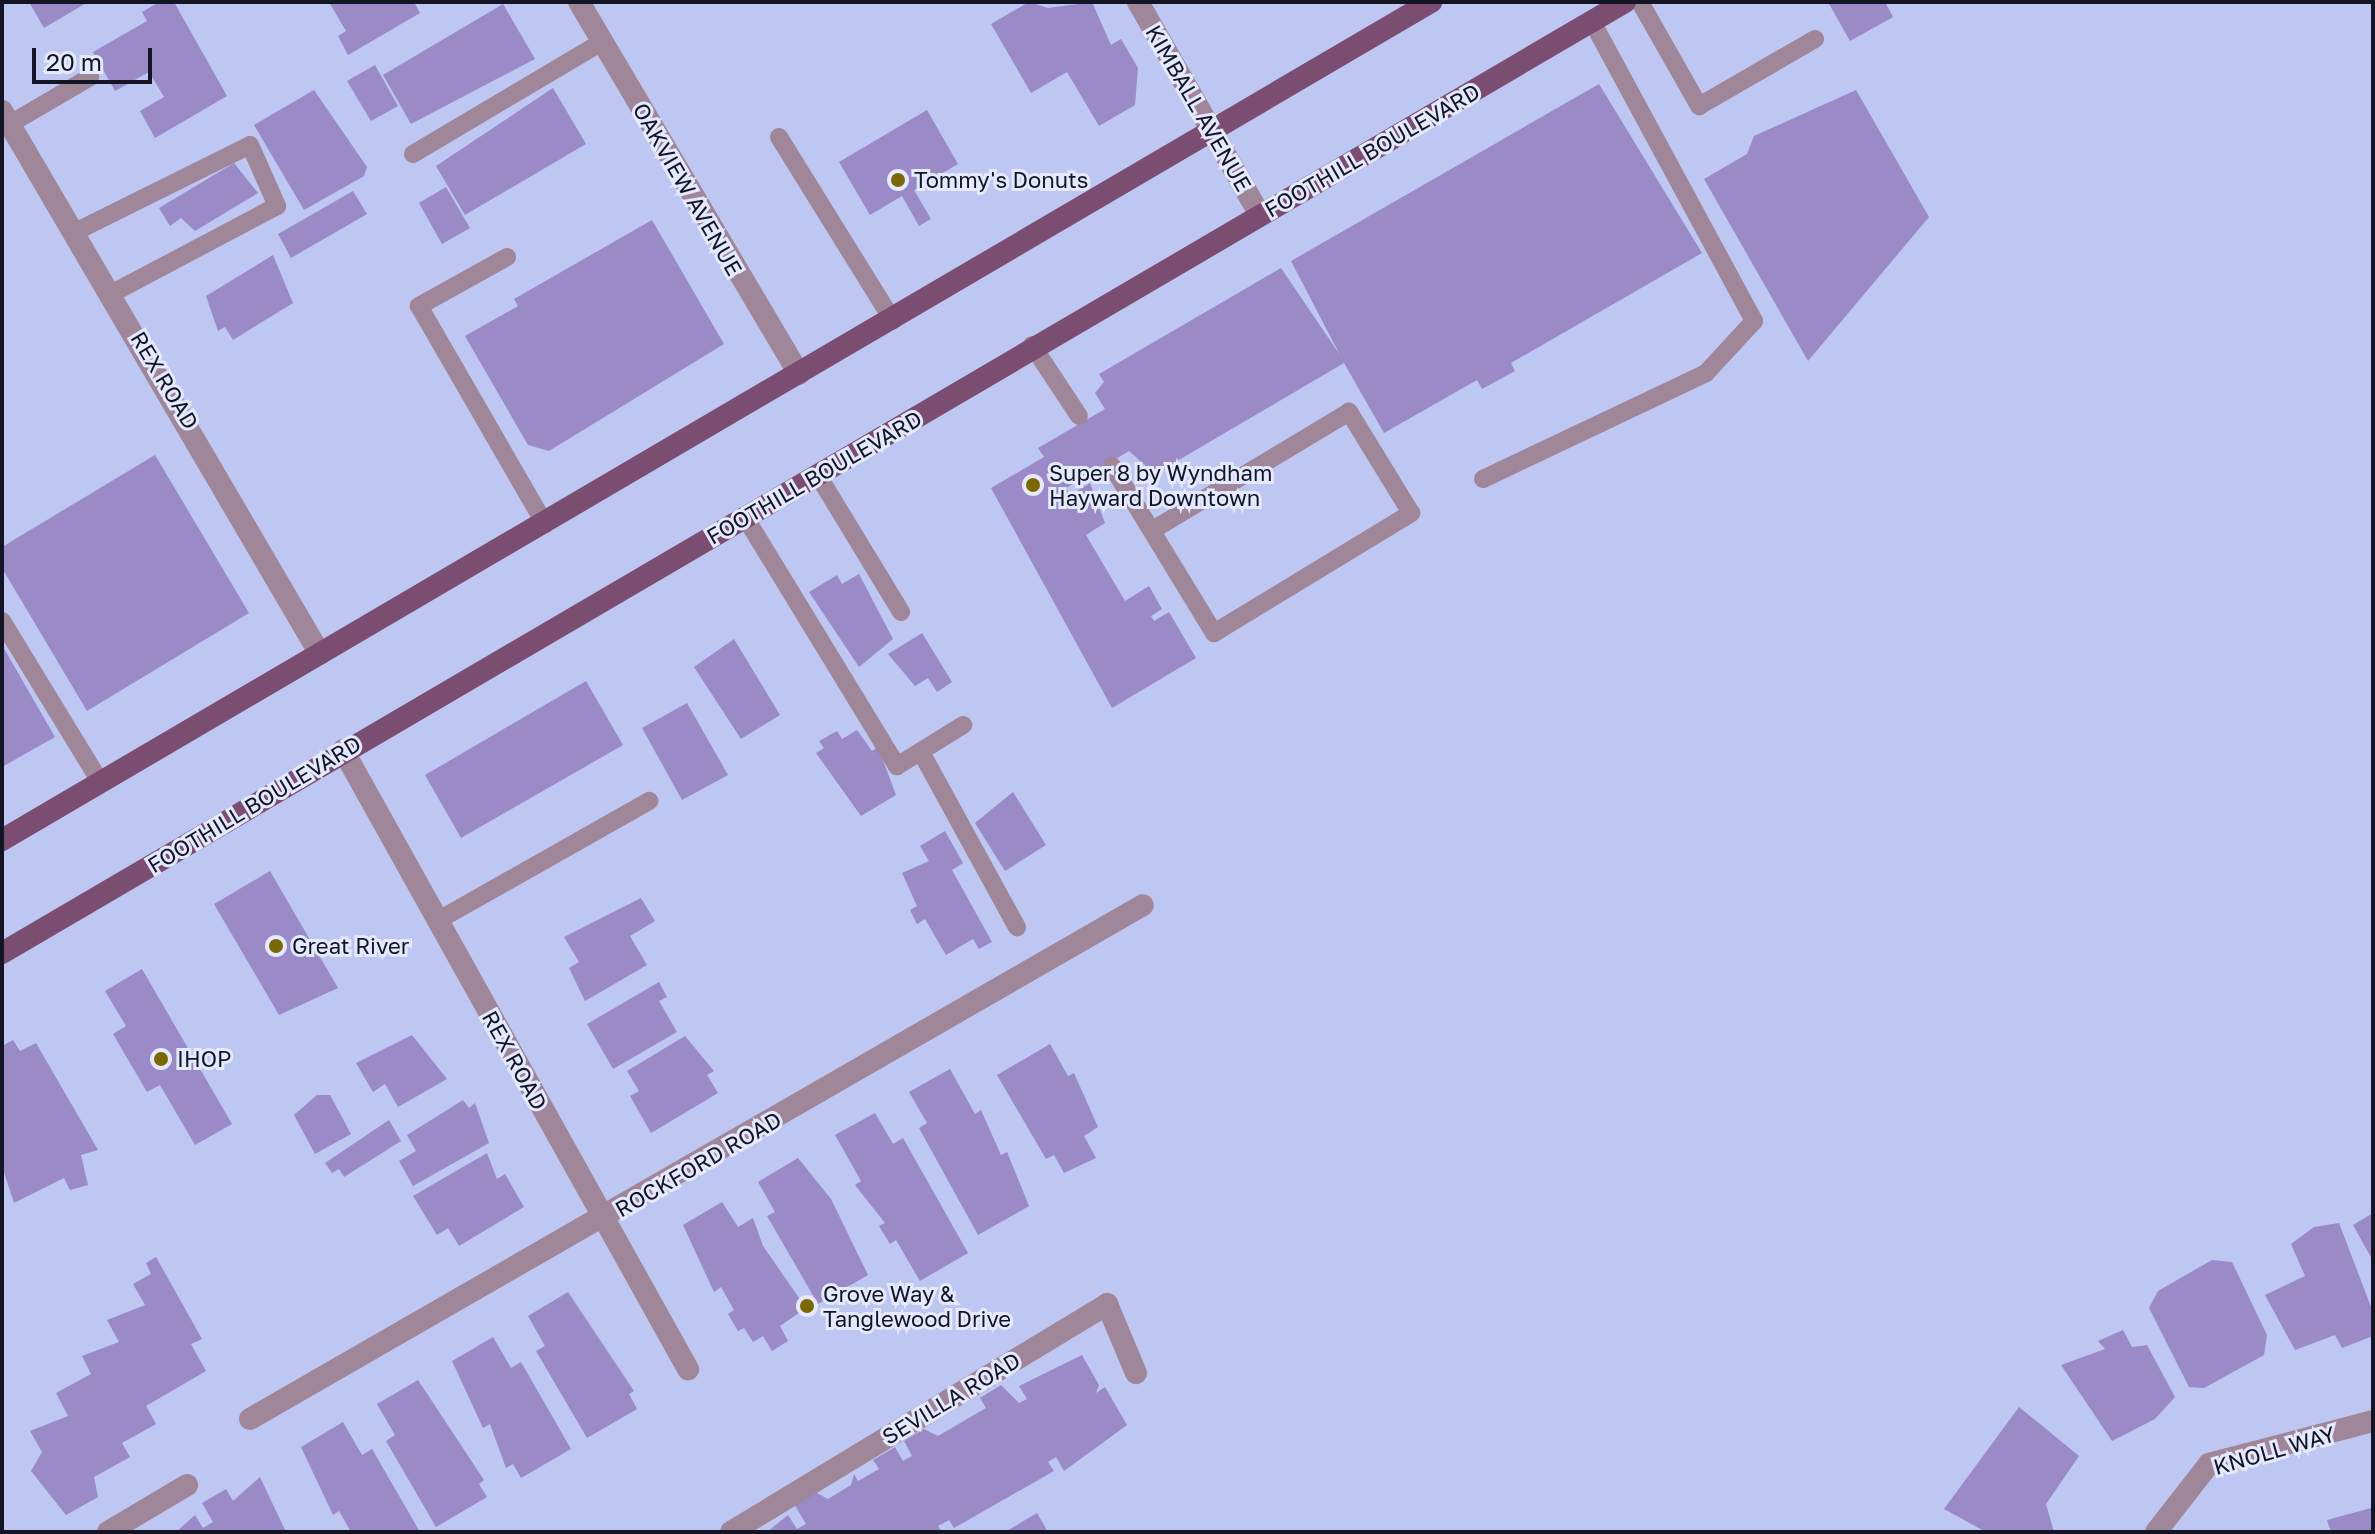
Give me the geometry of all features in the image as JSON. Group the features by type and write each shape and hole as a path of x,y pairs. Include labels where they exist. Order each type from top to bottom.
{"main road":[{"path":"2,840 893,321 1431,2"},
{"name":"FOOTHILL BOULEVARD","path":"2,953 343,750 819,477 1032,345 1625,2"}],"street":[{"name":"OAKVIEW AVENUE","path":"579,2 799,374"},
{"name":"KIMBALL AVENUE","path":"1138,2 1260,215"},
{"name":"REX ROAD","path":"6,118 113,293 320,654"},
{"name":"REX ROAD","path":"343,750 688,1369"},
{"name":"ROCKFORD ROAD","path":"250,1419 604,1219 1143,905"},
{"name":"SEVILLA ROAD","path":"731,1532 1107,1304 1136,1373"},
{"name":"KNOLL WAY","path":"2156,1532 2209,1464 2373,1421"},
{"path":"108,1532 187,1485"}],"lane":[{"path":"1640,2 1699,106 1815,39"},
{"path":"1483,479 1706,373 1754,321 1592,21"},
{"path":"413,154 602,42"},
{"path":"6,118 90,77"},
{"path":"779,137 893,321"},
{"path":"75,232 250,145 277,206 113,293"},
{"path":"507,257 419,306 545,524"},
{"path":"1032,345 1079,416"},
{"path":"1112,466 1214,633 1411,513 1349,412 1153,530"},
{"path":"819,477 901,612"},
{"path":"745,517 897,766 963,725"},
{"path":"2,621 101,783"},
{"path":"921,752 1017,927"},
{"path":"437,921 649,801"}],"building":[{"path":"29,2 88,2 44,28"},
{"path":"159,2 174,2 227,96 155,138 140,111 164,97 149,72 115,91 93,52 147,21 142,12"},
{"path":"329,2 414,2 420,13 348,55 338,36 346,31"},
{"path":"1029,2 1048,8 1092,2 1111,45 1121,39 1138,68 1135,105 1099,126 1067,72 1031,93 991,24"},
{"path":"1828,2 1885,2 1893,17 1850,41"},
{"path":"503,4 535,59 411,124 383,75"},
{"path":"375,65 398,106 371,121 347,81"},
{"path":"1599,84 1702,253 1511,363 1515,371 1482,389 1477,380 1384,433 1344,363 1155,474 1129,451 1066,488 1070,495 1090,483 1105,523 1086,535 1125,601 1149,586 1162,609 1151,616 1154,621 1169,612 1196,658 1112,708 991,488 1044,457 1038,448 1105,409 1095,393 1104,382 1099,374 1281,268 1340,355 1291,261"},
{"path":"553,88 586,144 465,215 436,166"},
{"path":"314,90 367,167 364,176 304,210 254,125"},
{"path":"1856,90 1929,217 1808,361 1704,179 1747,154 1754,136"},
{"path":"927,110 958,164 914,190 931,219 919,226 902,196 870,215 839,162"},
{"path":"234,163 258,193 195,231 181,218 170,226 159,208"},
{"path":"446,187 470,228 442,244 419,203"},
{"path":"353,191 367,214 291,258 278,234"},
{"path":"652,220 724,344 549,451 528,445 465,336 518,306 514,299"},
{"path":"273,255 293,303 233,340 225,327 218,331 206,296"},
{"path":"155,455 249,613 87,711 2,568 2,547"},
{"path":"859,574 893,639 859,667 809,592 837,575 842,584"},
{"path":"922,633 952,682 937,692 928,678 915,686 888,654"},
{"path":"734,639 780,715 741,739 694,667"},
{"path":"2,645 55,737 2,767"},
{"path":"586,681 623,745 461,838 425,775"},
{"path":"687,703 728,775 682,800 642,728"},
{"path":"857,730 872,751 878,747 896,795 861,816 816,753 824,748 819,741 837,731 842,739"},
{"path":"1013,792 1046,845 1005,871 975,823"},
{"path":"945,831 963,863 952,870 992,942 979,949 973,939 946,955 925,919 917,924 910,910 917,906 902,873 929,861 920,846"},
{"name":"Great River","path":"270,871 338,988 279,1015 214,904"},
{"path":"641,898 655,921 630,936 647,965 585,1001 569,968 579,962 564,937"},
{"name":"IHOP","path":"142,969 232,1124 195,1145 160,1085 147,1092 113,1034 126,1026 105,991"},
{"path":"659,982 667,997 659,1001 677,1032 613,1069 587,1024"},
{"path":"412,1035 447,1079 398,1107 385,1084 373,1092 356,1063"},
{"path":"685,1036 714,1071 707,1075 718,1093 651,1133 630,1096 639,1091 627,1071"},
{"path":"13,1040 20,1051 36,1043 98,1150 81,1155 88,1185 70,1190 64,1178 14,1203 2,1166 2,1046"},
{"path":"1050,1044 1068,1076 1074,1073 1098,1127 1084,1136 1096,1158 1064,1173 1054,1155 1046,1159 997,1075"},
{"path":"950,1069 975,1114 981,1110 1001,1155 1007,1152 1029,1206 978,1235 919,1128 927,1123 909,1092"},
{"path":"317,1095 330,1095 351,1134 315,1154 294,1115"},
{"path":"463,1100 469,1108 475,1103 489,1143 413,1186 399,1161 416,1151 407,1135"},
{"path":"875,1113 893,1144 903,1138 968,1253 920,1281 896,1240 890,1244 879,1226 885,1223 855,1185 861,1181 835,1135"},
{"path":"389,1120 401,1141 344,1177 339,1169 332,1173 325,1163"},
{"path":"487,1153 497,1179 505,1174 524,1207 459,1246 448,1228 437,1235 413,1196"},
{"path":"798,1158 831,1199 868,1275 818,1304 767,1216 775,1212 758,1182"},
{"path":"722,1202 738,1227 753,1218 763,1246 806,1308 780,1326 788,1341 772,1351 763,1336 753,1342 744,1328 738,1331 728,1314 734,1310 721,1287 714,1292 683,1225"},
{"path":"2373,1213 2373,1261 2353,1225"},
{"path":"2339,1223 2373,1312 2373,1336 2342,1348 2335,1335 2295,1350 2265,1295 2305,1276 2291,1244 2314,1227"},
{"path":"156,1257 202,1339 191,1344 206,1371 146,1406 156,1424 122,1443 130,1457 94,1477 98,1497 66,1515 31,1471 42,1452 30,1431 68,1416 56,1393 91,1374 82,1356 119,1342 107,1320 145,1305 133,1284 151,1274 146,1263"},
{"path":"2212,1260 2232,1262 2267,1335 2264,1355 2204,1388 2189,1387 2149,1308 2158,1291"},
{"path":"568,1292 634,1391 629,1394 637,1409 587,1438 536,1351 545,1346 528,1316"},
{"path":"2123,1330 2132,1347 2147,1345 2175,1397 2155,1419 2112,1441 2061,1365 2105,1349 2098,1341"},
{"path":"493,1337 511,1368 521,1362 571,1449 521,1478 513,1464 506,1468 490,1424 483,1428 452,1361"},
{"path":"1082,1355 1099,1385 1096,1393 1105,1387 1127,1425 1064,1471 1056,1457 1048,1462 1054,1471 954,1528 949,1520 938,1526 942,1532 767,1532 788,1515 797,1529 806,1524 794,1504 815,1492 828,1499 851,1485 854,1474 858,1481 879,1469 873,1460 895,1447 903,1461 912,1456 904,1441 924,1429 938,1436 986,1408 980,1398 1001,1385 1019,1403 1027,1399 1019,1386"},
{"path":"418,1380 484,1480 479,1484 487,1497 436,1527 386,1441 395,1435 377,1404"},
{"path":"2019,1407 2079,1456 2046,1504 2054,1532 1986,1532 1944,1509"},
{"path":"343,1422 362,1455 372,1449 420,1532 351,1532 339,1511 333,1515 301,1447"},
{"path":"260,1477 286,1532 176,1532 195,1515 203,1528 213,1522 202,1503 226,1489 233,1501"},
{"path":"2371,1508 2373,1532 2331,1532 2327,1520"},
{"path":"1037,1513 1048,1532 1005,1532"}],"place":[{"name":"Tommy's Donuts","path":"898,180"},
{"name":"Super 8 by Wyndham Hayward Downtown","path":"1033,485"},
{"name":"Great River","path":"276,946"},
{"name":"IHOP","path":"161,1059"},
{"name":"Grove Way & Tanglewood Drive","path":"807,1306"}]}
